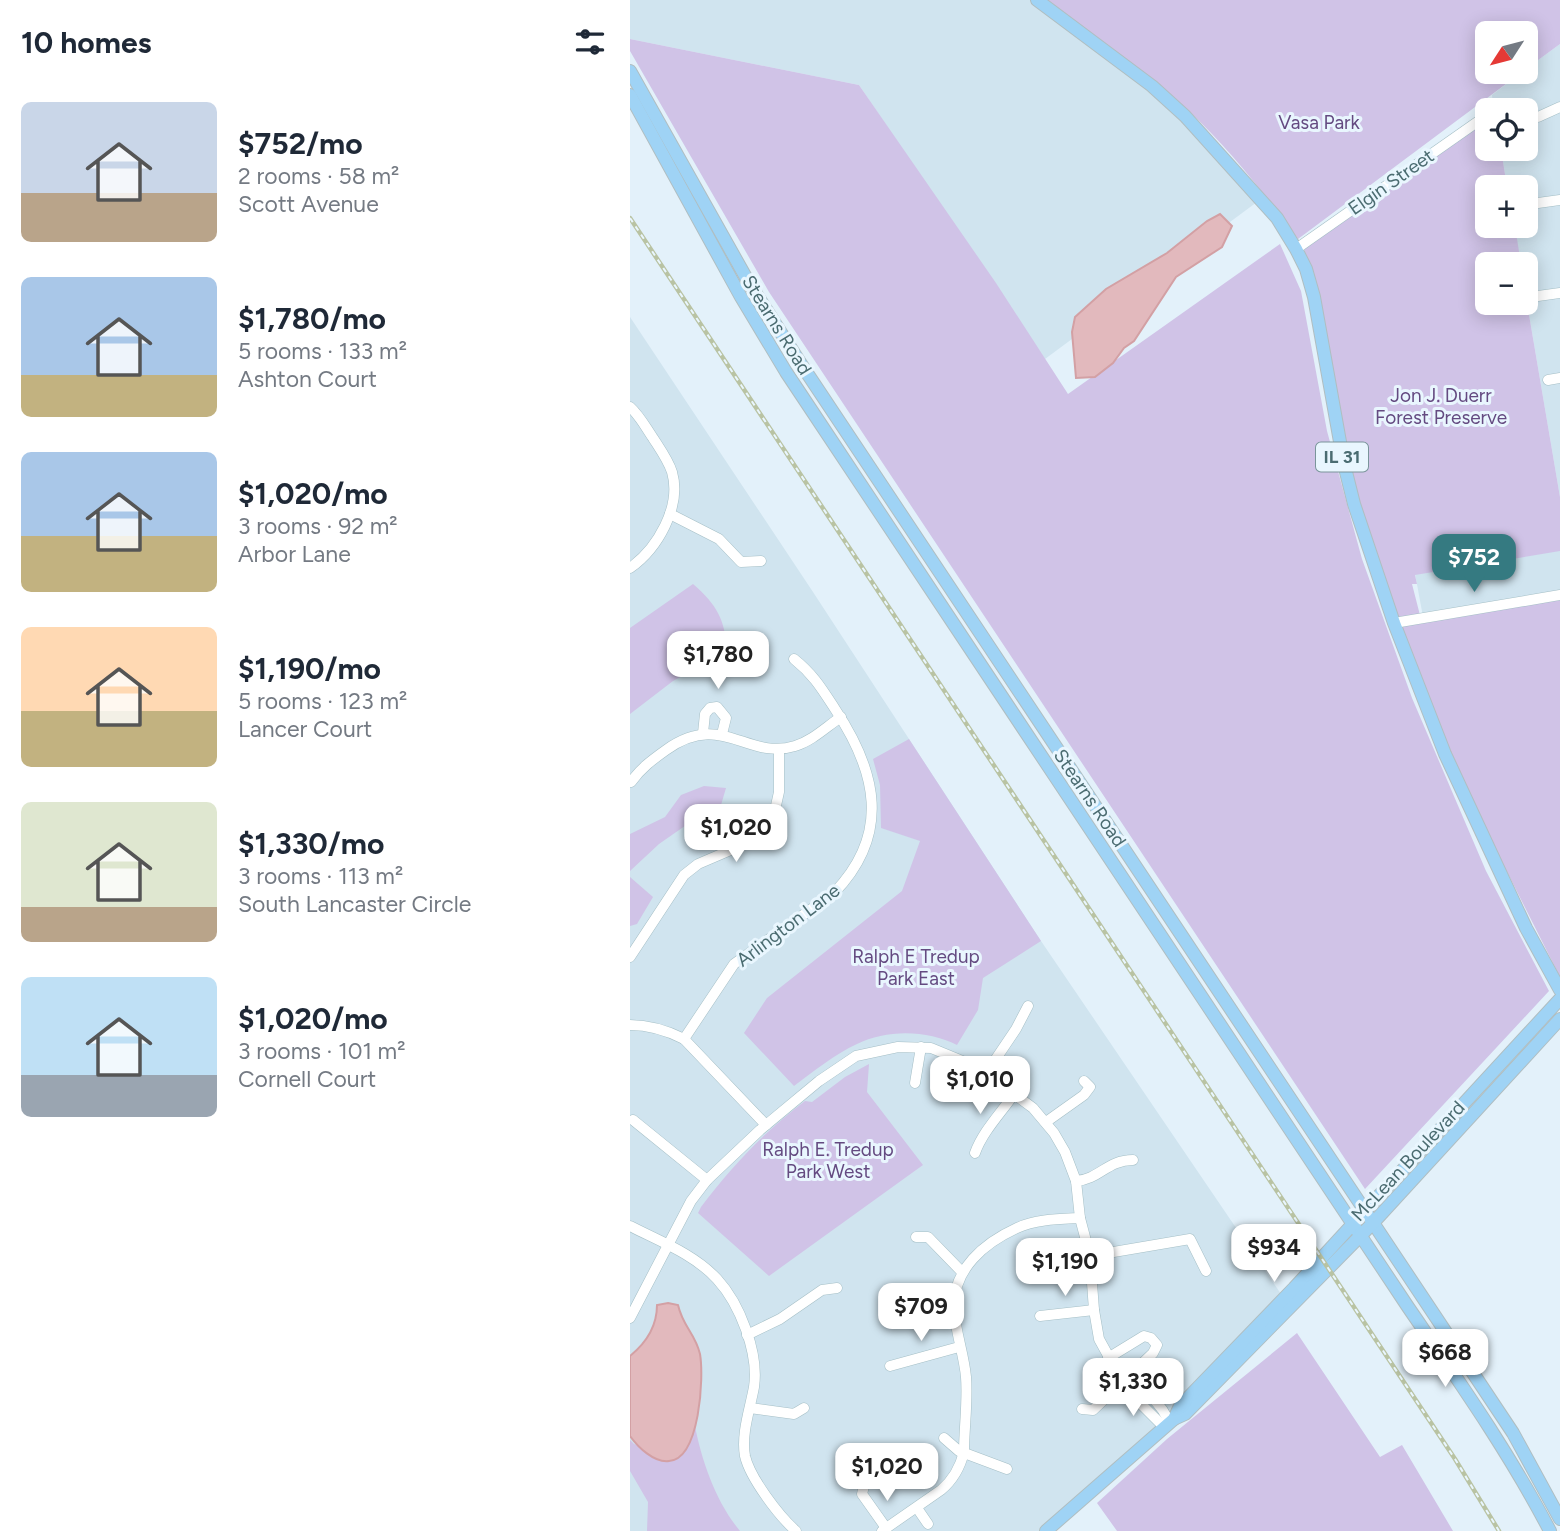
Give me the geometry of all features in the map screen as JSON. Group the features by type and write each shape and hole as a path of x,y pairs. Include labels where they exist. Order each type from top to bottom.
{"main road":[{"name":"IL 31","path":"1037,0 1152,86 1185,116 1277,218 1296,248 1306,268 1314,297 1350,491 1394,623 1445,754 1526,928 1560,989"},
{"name":"Stearns Road","path":"630,71 748,281 801,364 1513,1433 1560,1519"},
{"name":"Stearns Road","path":"630,95 741,297 786,372 1496,1434 1550,1531"},
{"name":"McLean Boulevard","path":"1171,1421 1180,1406 1294,1288 1560,999"},
{"name":"McLean Boulevard","path":"1046,1531 1171,1421 1185,1414 1362,1235 1560,1019"}],"street":[{"path":"1538,117 1560,107"},
{"name":"Elgin Street","path":"1296,248 1475,123"},
{"path":"1538,203 1560,200"},
{"path":"1538,296 1560,293"},
{"path":"1548,380 1560,378"},
{"path":"630,407 666,459 672,473 673,505 653,547 642,560 630,568"},
{"path":"670,514 719,539 741,562 761,561"},
{"path":"1394,623 1560,595"},
{"name":"Arlington Lane","path":"684,1039 734,964 834,893 857,865 866,846 872,801 862,756 841,717 811,672 794,659"},
{"path":"703,733 705,714 710,708 717,706 726,718 722,734"},
{"path":"631,782 640,768 681,739 703,733 722,734 779,748 794,747 808,741 841,717"},
{"path":"630,957 684,875 698,864 747,843 767,825 775,810 779,792 779,748"},
{"path":"985,1075 1028,1006"},
{"path":"630,1025 646,1025 667,1030 684,1039 766,1125"},
{"path":"631,1316 691,1201 707,1180 766,1125 819,1081 856,1056 898,1047 921,1047 947,1053 985,1075 1014,1094 1046,1122 1065,1152 1076,1181 1080,1218 1090,1256 1094,1310 1100,1339 1108,1358 1124,1380 1134,1382 1171,1421"},
{"path":"915,1083 921,1047"},
{"path":"1046,1122 1084,1095 1090,1087 1084,1081"},
{"path":"975,1153 981,1137 1014,1094"},
{"path":"633,1119 707,1180"},
{"path":"1076,1181 1093,1176 1116,1161 1133,1160"},
{"path":"865,1482 862,1494 884,1530 949,1483 964,1452 966,1377 954,1307 956,1286 964,1267 990,1243 1018,1227 1054,1219 1080,1218"},
{"path":"630,1226 693,1259 717,1279 736,1308 755,1364 744,1437 748,1464 775,1507 796,1531"},
{"path":"916,1237 928,1237 962,1272"},
{"path":"1090,1256 1190,1239 1206,1270"},
{"path":"747,1335 780,1320 822,1290 837,1288"},
{"path":"1040,1316 1094,1310"},
{"path":"1082,1409 1093,1410 1157,1349 1156,1343 1147,1336 1141,1337 1108,1358"},
{"path":"890,1366 959,1348"},
{"path":"750,1408 794,1414 804,1408"},
{"path":"944,1438 958,1451 1007,1469"},
{"path":"917,1508 928,1524"}],"shaded area":[{"path":"630,0 1032,0 1152,91 1181,118 1257,202 1045,359 859,85 630,39"},
{"path":"1560,44 1560,497 1529,315 1538,315 1538,252 1519,252 1516,238 1538,238 1538,175 1505,175 1503,161 1538,161 1538,98 1492,98 1492,95 1506,84 1538,84 1538,60"},
{"path":"1220,214 1232,226 1222,247 1176,277 1134,341 1124,348 1113,363 1095,377 1076,378 1072,332 1075,317 1106,289 1167,253"},
{"path":"630,317 1041,941 1281,1294 1162,1426 1041,1531 630,1531"},
{"path":"1560,535 1560,600 1424,622 1413,563"},
{"path":"657,1305 678,1305 698,1347 701,1380 698,1415 687,1447 679,1457 663,1461 647,1453 630,1436 630,1356 650,1334"}],"green space":[{"name":"Vasa Park","path":"1046,0 1560,0 1560,44 1538,60 1538,21 1475,21 1475,84 1506,84 1487,98 1475,98 1475,107 1298,239 1247,173 1219,142 1190,112 1138,68"},
{"path":"630,39 859,85 996,283 1068,394 1280,244 1301,291 1327,431 1362,559 1412,698 1486,871 1549,991 1365,1189 769,292 630,51"},
{"name":"Jon J. Duerr Forest Preserve","path":"1475,125 1475,161 1503,161 1505,175 1475,175 1475,238 1517,238 1519,252 1475,252 1475,315 1529,315 1560,497 1560,551 1415,575 1417,584 1412,584 1422,623 1560,600 1560,977 1493,844 1438,723 1390,595 1361,510 1304,255 1305,248"},
{"path":"693,584 718,613 727,651 673,681 630,714 630,628"},
{"name":"Ralph E Tredup Park East","path":"909,739 1041,941 983,978 978,1010 957,1045 933,1036 907,1033 869,1039 825,1063 794,1086 744,1033 767,998 902,891 920,841 881,828 880,785 873,759"},
{"path":"704,786 726,788 721,805 659,844 630,871 630,834 665,817 681,795"},
{"path":"630,877 653,897 637,924 630,926"},
{"name":"Ralph E. Tredup Park West","path":"869,1064 867,1092 923,1165 769,1276 698,1213 712,1192 762,1137 805,1101 812,1102 845,1077"},
{"path":"1297,1333 1380,1457 1402,1445 1453,1531 1117,1531 1097,1503 1167,1439"},
{"path":"695,1426 711,1481 731,1520 740,1531 647,1531 648,1502 630,1471 630,1440 634,1444 678,1459 687,1447"}],"railway":[{"path":"630,218 1455,1459 1499,1531"}]}
